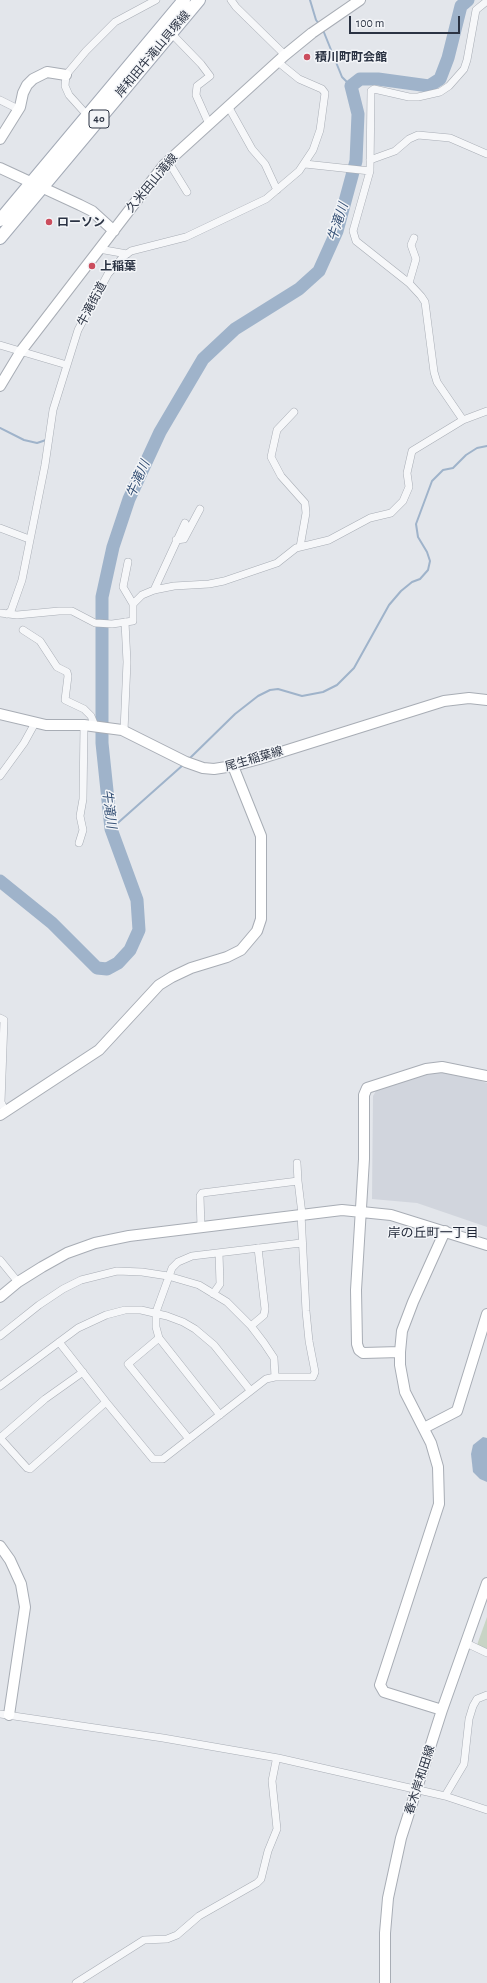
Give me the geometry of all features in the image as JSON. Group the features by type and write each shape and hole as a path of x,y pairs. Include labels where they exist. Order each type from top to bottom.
{"main road":[{"name":"岸和田牛滝山貝塚線","path":"0,238 36,185 88,115 184,0"},
{"name":"岸和田牛滝山貝塚線","path":"0,220 36,185 199,0"}],"street":[{"path":"88,115 69,95 65,86 66,75 86,51 115,22 156,0"},
{"path":"231,0 282,58"},
{"name":"久米田山滝線","path":"0,386 21,351 168,161 282,58 312,33 360,0"},
{"path":"463,420 437,382 430,356 424,302 421,296 409,283 356,241 353,231 370,171 371,91 374,89 409,97 418,97 440,92 449,86 460,74 467,60 476,10 487,1"},
{"path":"171,33 201,64 210,76 197,86 196,94 209,124"},
{"name":"牛滝街道","path":"3,613 11,611 22,580 45,465 53,410 84,316 108,274 127,254 141,248 186,237 254,206 291,180 305,164 315,145 320,130 325,93 322,89 299,79 282,58"},
{"path":"0,139 18,109 23,93 33,79 47,72 66,75"},
{"path":"0,100 18,109"},
{"path":"228,106 252,149 265,164 277,190"},
{"path":"370,160 395,151 408,139 418,135 450,138 487,154"},
{"path":"168,161 187,192"},
{"path":"305,164 370,171"},
{"path":"0,168 92,211 114,231"},
{"path":"409,283 416,260 411,245 414,238"},
{"path":"100,249 127,254"},
{"path":"0,345 67,365"},
{"path":"133,604 142,595 154,590 174,586 209,584 240,577 277,563 300,547 329,540 370,518 391,513 403,501 409,487 407,474 412,451 463,420 487,411"},
{"path":"294,412 277,430 271,457 281,476 305,503 306,513 300,547"},
{"path":"176,540 184,539 200,509"},
{"path":"154,590 184,523"},
{"path":"0,528 30,539"},
{"path":"3,613 17,615 72,611 95,623 112,624 133,621 133,604 123,587 128,562"},
{"path":"123,731 127,662 125,622"},
{"path":"23,630 40,640 57,667 67,672 68,676 65,700 84,709 91,716 95,726"},
{"name":"尾生稲葉線","path":"0,714 46,725 84,725 123,731 186,762 204,768 214,769 233,766 444,701 469,698 487,700"},
{"path":"0,776 24,743 35,723"},
{"path":"79,843 83,830 80,816 83,799 84,725"},
{"path":"0,1018 4,1020 1,1102 3,1113 99,1050 148,996 160,985 190,968 227,957 241,950 257,931 261,919 261,836 233,766"},
{"path":"400,1352 362,1353 358,1350 356,1290 362,1211 364,1095 367,1088 413,1072 442,1067 487,1076"},
{"path":"59,1342 153,1459 163,1459 266,1379 275,1377 313,1378 315,1372 309,1341 301,1243 302,1214 297,1163"},
{"path":"201,1227 200,1196 202,1193 298,1181"},
{"path":"0,1297 18,1282 67,1253 95,1243 129,1236 302,1214 342,1210 391,1215 487,1245"},
{"path":"442,1710 384,1692 380,1685 439,1504 438,1467 431,1443 405,1392 400,1365 400,1352 402,1331 413,1302 445,1232"},
{"path":"220,1415 159,1338 156,1327 156,1312 168,1276 172,1268 178,1262 192,1256 301,1243"},
{"path":"251,1326 264,1315 265,1309 258,1248"},
{"path":"213,1294 220,1284 219,1253"},
{"path":"1,1262 18,1282"},
{"path":"0,1336 63,1289 81,1280 116,1271 142,1272 168,1276 199,1285 227,1302 251,1326 274,1358 275,1377"},
{"path":"0,1386 78,1328 106,1314 125,1310 156,1312 183,1322 195,1329 214,1345 250,1390"},
{"path":"424,1428 457,1412 487,1314"},
{"path":"159,1338 128,1364 189,1439"},
{"path":"83,1372 45,1399 0,1438 27,1468 30,1469 106,1402"},
{"path":"0,1546 10,1560 21,1584 25,1607 4,1714 163,1738 278,1758 445,1796 487,1810"},
{"name":"春木岸和田線","path":"385,1983 385,1933 388,1898 401,1838 442,1710 487,1583"},
{"path":"466,1643 487,1653"},
{"path":"445,1796 464,1764 469,1719 473,1706 477,1699 487,1695"},
{"path":"76,1983 144,1940 167,1939 177,1935 199,1916 257,1883 261,1879 268,1851 277,1829 272,1782 276,1761"}],"shaded area":[{"path":"441,1072 463,1075 487,1083 487,1227 417,1203 372,1199 373,1096 376,1091 419,1076"}],"green space":[{"path":"487,1617 487,1649 477,1645"}],"water":[{"path":"483,1437 487,1438 487,1482 480,1479 473,1472 471,1454 473,1445"}],"waterway":[{"path":"310,0 316,20 320,25"},
{"name":"牛滝川","path":"0,881 52,923 97,968 107,969 118,963 130,950 139,930 137,900 111,829 102,743 102,597 113,547 129,499 160,432 203,359 235,329 299,289 319,271 337,231 356,161 358,114 351,86 360,79 378,79 429,86 440,79 448,58 461,6 468,0"},
{"path":"323,30 342,77 351,86"},
{"path":"0,428 24,440 37,443 46,440"},
{"path":"189,759 235,714 258,696 270,690 278,689 302,696 323,692 337,685 354,668 389,605 401,591 412,582 420,579 428,570 430,561 427,552 418,537 416,524 432,481 443,470 453,468 466,455 477,448 487,446"},
{"path":"111,829 183,765"}],"place":[{"name":"積川町町会館","path":"307,57"},
{"name":"ローソン","path":"49,222"},
{"name":"上稲葉","path":"92,266"}],"district":[{"name":"岸の丘町一丁目","path":"433,1233"}]}
